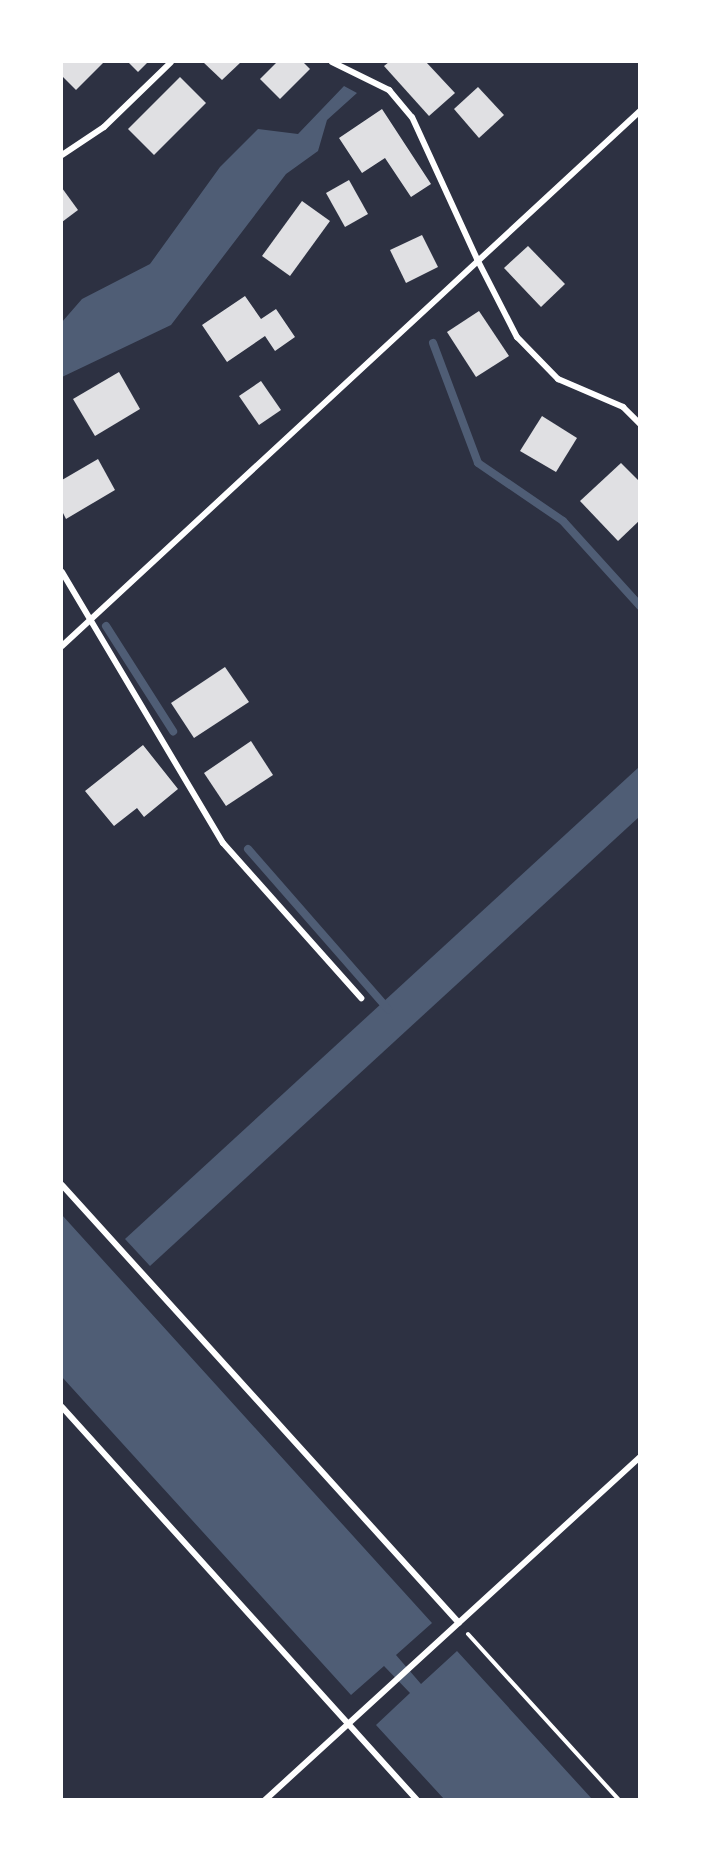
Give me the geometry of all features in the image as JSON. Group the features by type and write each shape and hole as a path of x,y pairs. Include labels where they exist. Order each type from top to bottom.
{"street":[{"path":"62,155 104,127 171,62"},
{"path":"332,62 389,90 412,117 477,260 517,337 558,379 623,407 639,424"},
{"path":"62,646 639,111"},
{"path":"62,572 224,843 361,998"},
{"path":"62,1185 459,1623"},
{"path":"62,1407 417,1800"},
{"path":"265,1800 639,1457"}],"path":[{"path":"459,1623 619,1800"}],"water":[{"path":"344,86 357,93 327,120 318,151 286,174 171,325 62,377 62,322 82,299 150,264 220,167 258,129 298,134"},
{"path":"639,767 639,817 150,1266 125,1239"},
{"path":"62,1215 432,1623 396,1655 421,1684 457,1651 592,1799 444,1799 376,1725 410,1693 384,1666 351,1695 62,1377"}],"building":[{"path":"62,62 104,62 76,90 62,76"},
{"path":"128,62 148,62 138,72"},
{"path":"203,62 241,62 222,80"},
{"path":"277,62 303,62 310,69 280,99 260,79"},
{"path":"389,62 426,62 455,93 429,116 384,66"},
{"path":"180,77 206,103 154,155 128,129"},
{"path":"478,87 504,115 479,138 454,109"},
{"path":"382,109 431,184 411,197 385,158 362,173 339,138"},
{"path":"349,180 368,214 345,227 326,193"},
{"path":"62,188 78,210 62,222"},
{"path":"302,201 330,221 290,276 262,256"},
{"path":"422,235 438,267 406,283 390,250"},
{"path":"528,246 565,284 541,307 504,268"},
{"path":"245,296 261,319 276,309 295,337 275,351 265,336 227,362 202,325"},
{"path":"479,311 509,356 476,377 447,332"},
{"path":"119,372 140,409 95,436 73,399"},
{"path":"261,381 281,410 259,425 239,396"},
{"path":"542,416 577,438 556,472 520,451"},
{"path":"98,459 115,490 66,519 62,511 62,480"},
{"path":"621,463 640,482 640,520 618,541 580,501"},
{"path":"225,667 249,702 194,738 171,703"},
{"path":"251,741 273,775 226,806 204,773"},
{"path":"143,745 178,789 144,817 137,808 114,826 85,791"}],"waterway":[{"path":"433,343 478,463 563,521 640,606"},
{"path":"106,626 173,731"},
{"path":"248,849 388,1009"}]}
